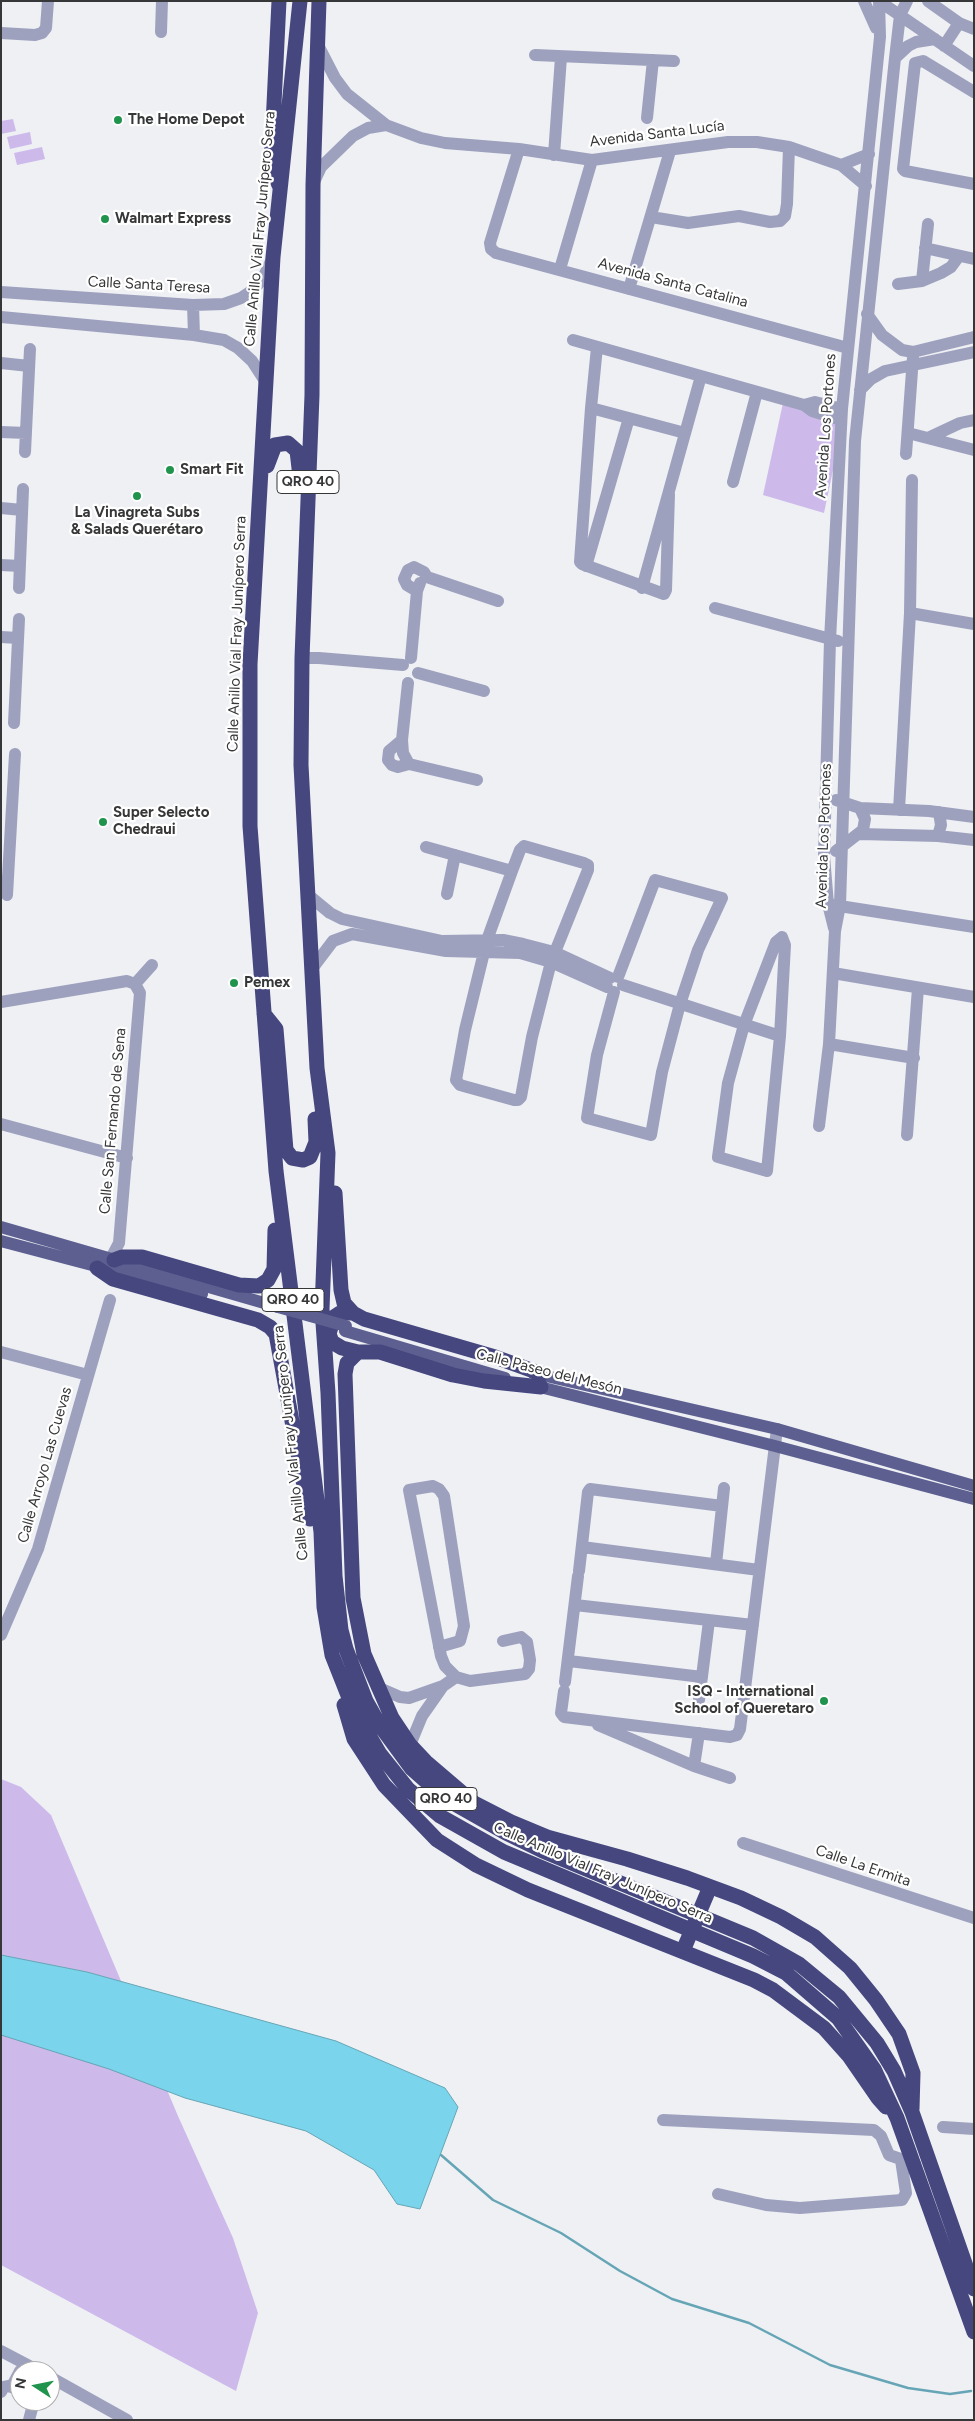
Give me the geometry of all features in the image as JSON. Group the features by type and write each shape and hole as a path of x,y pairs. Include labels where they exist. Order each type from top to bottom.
{"highway":[{"path":"279,1 271,166 279,185"},
{"name":"Calle Anillo Vial Fray Junípero Serra","path":"300,1 297,44 279,185 265,381 250,664 250,826 276,1171 320,1523 327,1632 332,1655 347,1695 370,1739 395,1775 423,1803 440,1816 504,1852 753,1956 786,1973 838,2018 874,2069 897,2118 908,2162 973,2329"},
{"name":"Calle Anillo Vial Fray Junípero Serra","path":"319,1 316,40 312,395 302,658 301,765 317,1068 328,1153 322,1309 328,1393 335,1576 341,1630 348,1656 366,1701 385,1732 412,1769 446,1799 506,1833 552,1855 753,1938 799,1964 839,1997 877,2043 894,2071 912,2112 974,2289"},
{"path":"257,554 265,514 269,455 275,445 286,443 294,446 299,459 299,537 306,557"},
{"path":"264,1014 276,1029 286,1150 289,1156 298,1160 310,1157 316,1142 314,1090 317,1068"},
{"path":"328,1153 334,1181 341,1290 348,1323"},
{"path":"116,1263 122,1257 142,1257 244,1286 254,1287 263,1284 271,1276 276,1260 276,1171"},
{"path":"97,1268 113,1279 258,1320 270,1327 276,1334 280,1344 293,1432 324,1585"},
{"path":"348,1323 340,1313 334,1317 329,1334 332,1342 342,1348 358,1352 380,1352 453,1374 484,1381 542,1381"},
{"path":"348,1323 364,1319 495,1357 542,1381"},
{"path":"358,1352 347,1363 344,1374 353,1598 364,1654 392,1718 410,1745 446,1781 474,1803 511,1822 547,1837 636,1861 781,1917 807,1932 850,1968 876,2000 899,2034 913,2073 912,2112"},
{"path":"328,1393 349,1493"},
{"path":"332,1655 354,1739 384,1785 437,1840 476,1865 528,1890 684,1949 754,1980 791,2002 824,2028 849,2056 878,2098 897,2118"},
{"path":"684,1949 708,1890"}],"main road":[{"path":"1,1227 116,1263 277,1309 348,1323"},
{"path":"1,1242 97,1268 116,1263"},
{"name":"Calle Paseo del Mesón","path":"542,1381 777,1429 974,1486"},
{"name":"Calle Paseo del Mesón","path":"542,1381 774,1446 974,1499"}],"street":[{"path":"161,32 162,1"},
{"name":"Avenida Los Portones","path":"864,1 880,37"},
{"path":"879,1 974,66"},
{"name":"Avenida Los Portones","path":"834,905 824,856 830,640 840,439 880,37 879,1"},
{"name":"Avenida Los Portones","path":"819,1126 829,1044 835,931 834,905 840,848 855,441 900,15 907,1"},
{"path":"928,1 959,23 974,29"},
{"path":"1,34 38,35 46,28 47,5"},
{"path":"895,58 908,46 916,42 939,43 959,23"},
{"name":"Avenida Santa Lucía","path":"316,40 328,66 347,94 386,125 421,138 445,143 519,149 592,160 728,142 756,142 789,147 841,165 866,186"},
{"path":"535,55 674,61"},
{"path":"554,155 561,57"},
{"path":"647,118 653,60"},
{"path":"974,92 923,61 915,62 903,168 905,171 974,184"},
{"path":"314,184 321,166 353,136 368,128 386,125"},
{"path":"651,217 688,223 739,216 770,222 780,221 785,216 787,204 789,147"},
{"name":"Avenida Santa Catalina","path":"519,149 490,243 491,249 496,253 848,348"},
{"path":"629,288 670,151"},
{"path":"841,165 869,154"},
{"path":"560,269 592,160"},
{"path":"922,281 928,224"},
{"path":"925,248 974,260"},
{"path":"898,284 922,281 951,267 959,256"},
{"name":"Calle Santa Teresa","path":"1,292 193,305 224,304 242,298 262,280 273,257"},
{"path":"193,305 194,336"},
{"path":"868,314 873,326 886,340 902,350 913,352 972,336"},
{"path":"1,317 224,340 238,348 252,361 265,381"},
{"path":"574,340 804,405 815,402 842,414"},
{"path":"597,347 580,562 642,588 664,594 666,590 669,494"},
{"path":"25,452 30,350"},
{"path":"906,454 914,366 913,352"},
{"path":"860,390 885,371 974,352"},
{"path":"1,363 28,366"},
{"path":"642,588 702,376"},
{"path":"733,482 757,392"},
{"path":"591,408 686,433"},
{"path":"586,566 628,418"},
{"path":"928,438 960,423 974,420"},
{"path":"1,432 26,433"},
{"path":"908,433 974,450"},
{"path":"840,439 855,441"},
{"path":"899,810 910,613 912,480"},
{"path":"19,588 23,489"},
{"path":"1,508 22,510"},
{"path":"1,565 20,566"},
{"path":"477,780 409,764 404,753 402,740 402,669 417,591 407,585 405,575 414,567 424,572 427,576 498,600"},
{"path":"714,608 830,640 848,641"},
{"path":"910,613 974,624"},
{"path":"14,723 19,619"},
{"path":"1,637 18,638"},
{"path":"302,658 367,663 402,669 414,680 418,673 484,691"},
{"path":"1,704 15,705"},
{"path":"7,895 5,876 8,775 15,754"},
{"path":"826,800 842,801 860,808 939,812 974,817"},
{"path":"824,856 840,848 863,830 865,819 860,808"},
{"path":"938,836 941,825 939,812"},
{"path":"954,837 953,826 958,815"},
{"path":"860,834 938,836 974,840"},
{"path":"524,846 588,865 588,870 553,957 532,1037 521,1096 518,1100 456,1083 465,1030 486,946 512,871 520,850 524,846"},
{"path":"426,847 512,871"},
{"path":"448,894 455,855"},
{"path":"655,880 722,898 698,950 680,1004 662,1072 651,1135 587,1118 597,1055 614,984 655,880"},
{"path":"307,894 330,913 342,919 440,950 486,946 503,940 553,957 614,984 780,1036"},
{"path":"834,905 974,927"},
{"path":"341,936 342,919"},
{"path":"312,970 328,946 341,936 352,934 401,937"},
{"path":"782,937 785,945 780,1036 767,1171 718,1156 728,1084 744,1026 776,942 782,937"},
{"path":"1,1002 127,981 135,984 152,965"},
{"path":"833,973 974,997"},
{"name":"Calle San Fernando de Sena","path":"116,1263 140,993 135,984"},
{"path":"907,1135 918,988"},
{"path":"829,1044 914,1058"},
{"path":"1,1124 126,1158"},
{"name":"Calle Arroyo Las Cuevas","path":"1,1635 38,1549 110,1300"},
{"path":"1,1352 88,1375"},
{"path":"722,1506 590,1489 588,1492 562,1716 730,1737 737,1735 740,1729 777,1429"},
{"path":"439,1647 460,1641 464,1626 444,1496 439,1489 433,1486 409,1490 439,1647 445,1666 456,1677 470,1681 525,1674 529,1669 530,1660 527,1642 521,1637 503,1641"},
{"path":"716,1564 724,1488"},
{"path":"582,1547 759,1570"},
{"path":"575,1605 753,1625"},
{"path":"699,1700 709,1620"},
{"path":"569,1661 702,1677"},
{"path":"410,1745 422,1716 444,1686 456,1677"},
{"path":"377,1687 400,1697 409,1698 444,1686"},
{"path":"584,1720 694,1766 730,1778"},
{"path":"694,1766 699,1733"},
{"name":"Calle La Ermita","path":"743,1843 974,1918"},
{"path":"664,2120 874,2130 881,2136 889,2155 908,2162 906,2193 902,2200 800,2208 766,2205 718,2194"},
{"path":"943,2127 974,2129"},
{"path":"1,2351 16,2361"},
{"path":"60,2383 127,2420"}],"shaded area":[{"path":"13,119 16,131 1,134 1,121"},
{"path":"30,132 32,144 10,149 7,137"},
{"path":"42,147 45,159 17,165 14,153"},
{"path":"783,403 843,422 824,513 763,495"},
{"path":"1,1779 21,1787 51,1815 178,2116 233,2238 258,2313 236,2391 1,2265"}],"water":[{"path":"1,1955 87,1972 336,2041 445,2088 458,2107 420,2209 397,2204 374,2170 306,2131 185,2098 109,2069 1,2035"}],"waterway":[{"path":"441,2155 493,2200 561,2233 620,2271 672,2299 749,2323 830,2365 908,2388 950,2394 971,2391"}],"place":[{"name":"The Home Depot","path":"118,120"},
{"name":"Walmart Express","path":"105,219"},
{"name":"Smart Fit","path":"170,470"},
{"name":"La Vinagreta Subs & Salads Querétaro","path":"137,496"},
{"name":"Super Selecto Chedraui","path":"103,822"},
{"name":"Pemex","path":"234,983"},
{"name":"ISQ - International School of Queretaro","path":"824,1701"}]}
